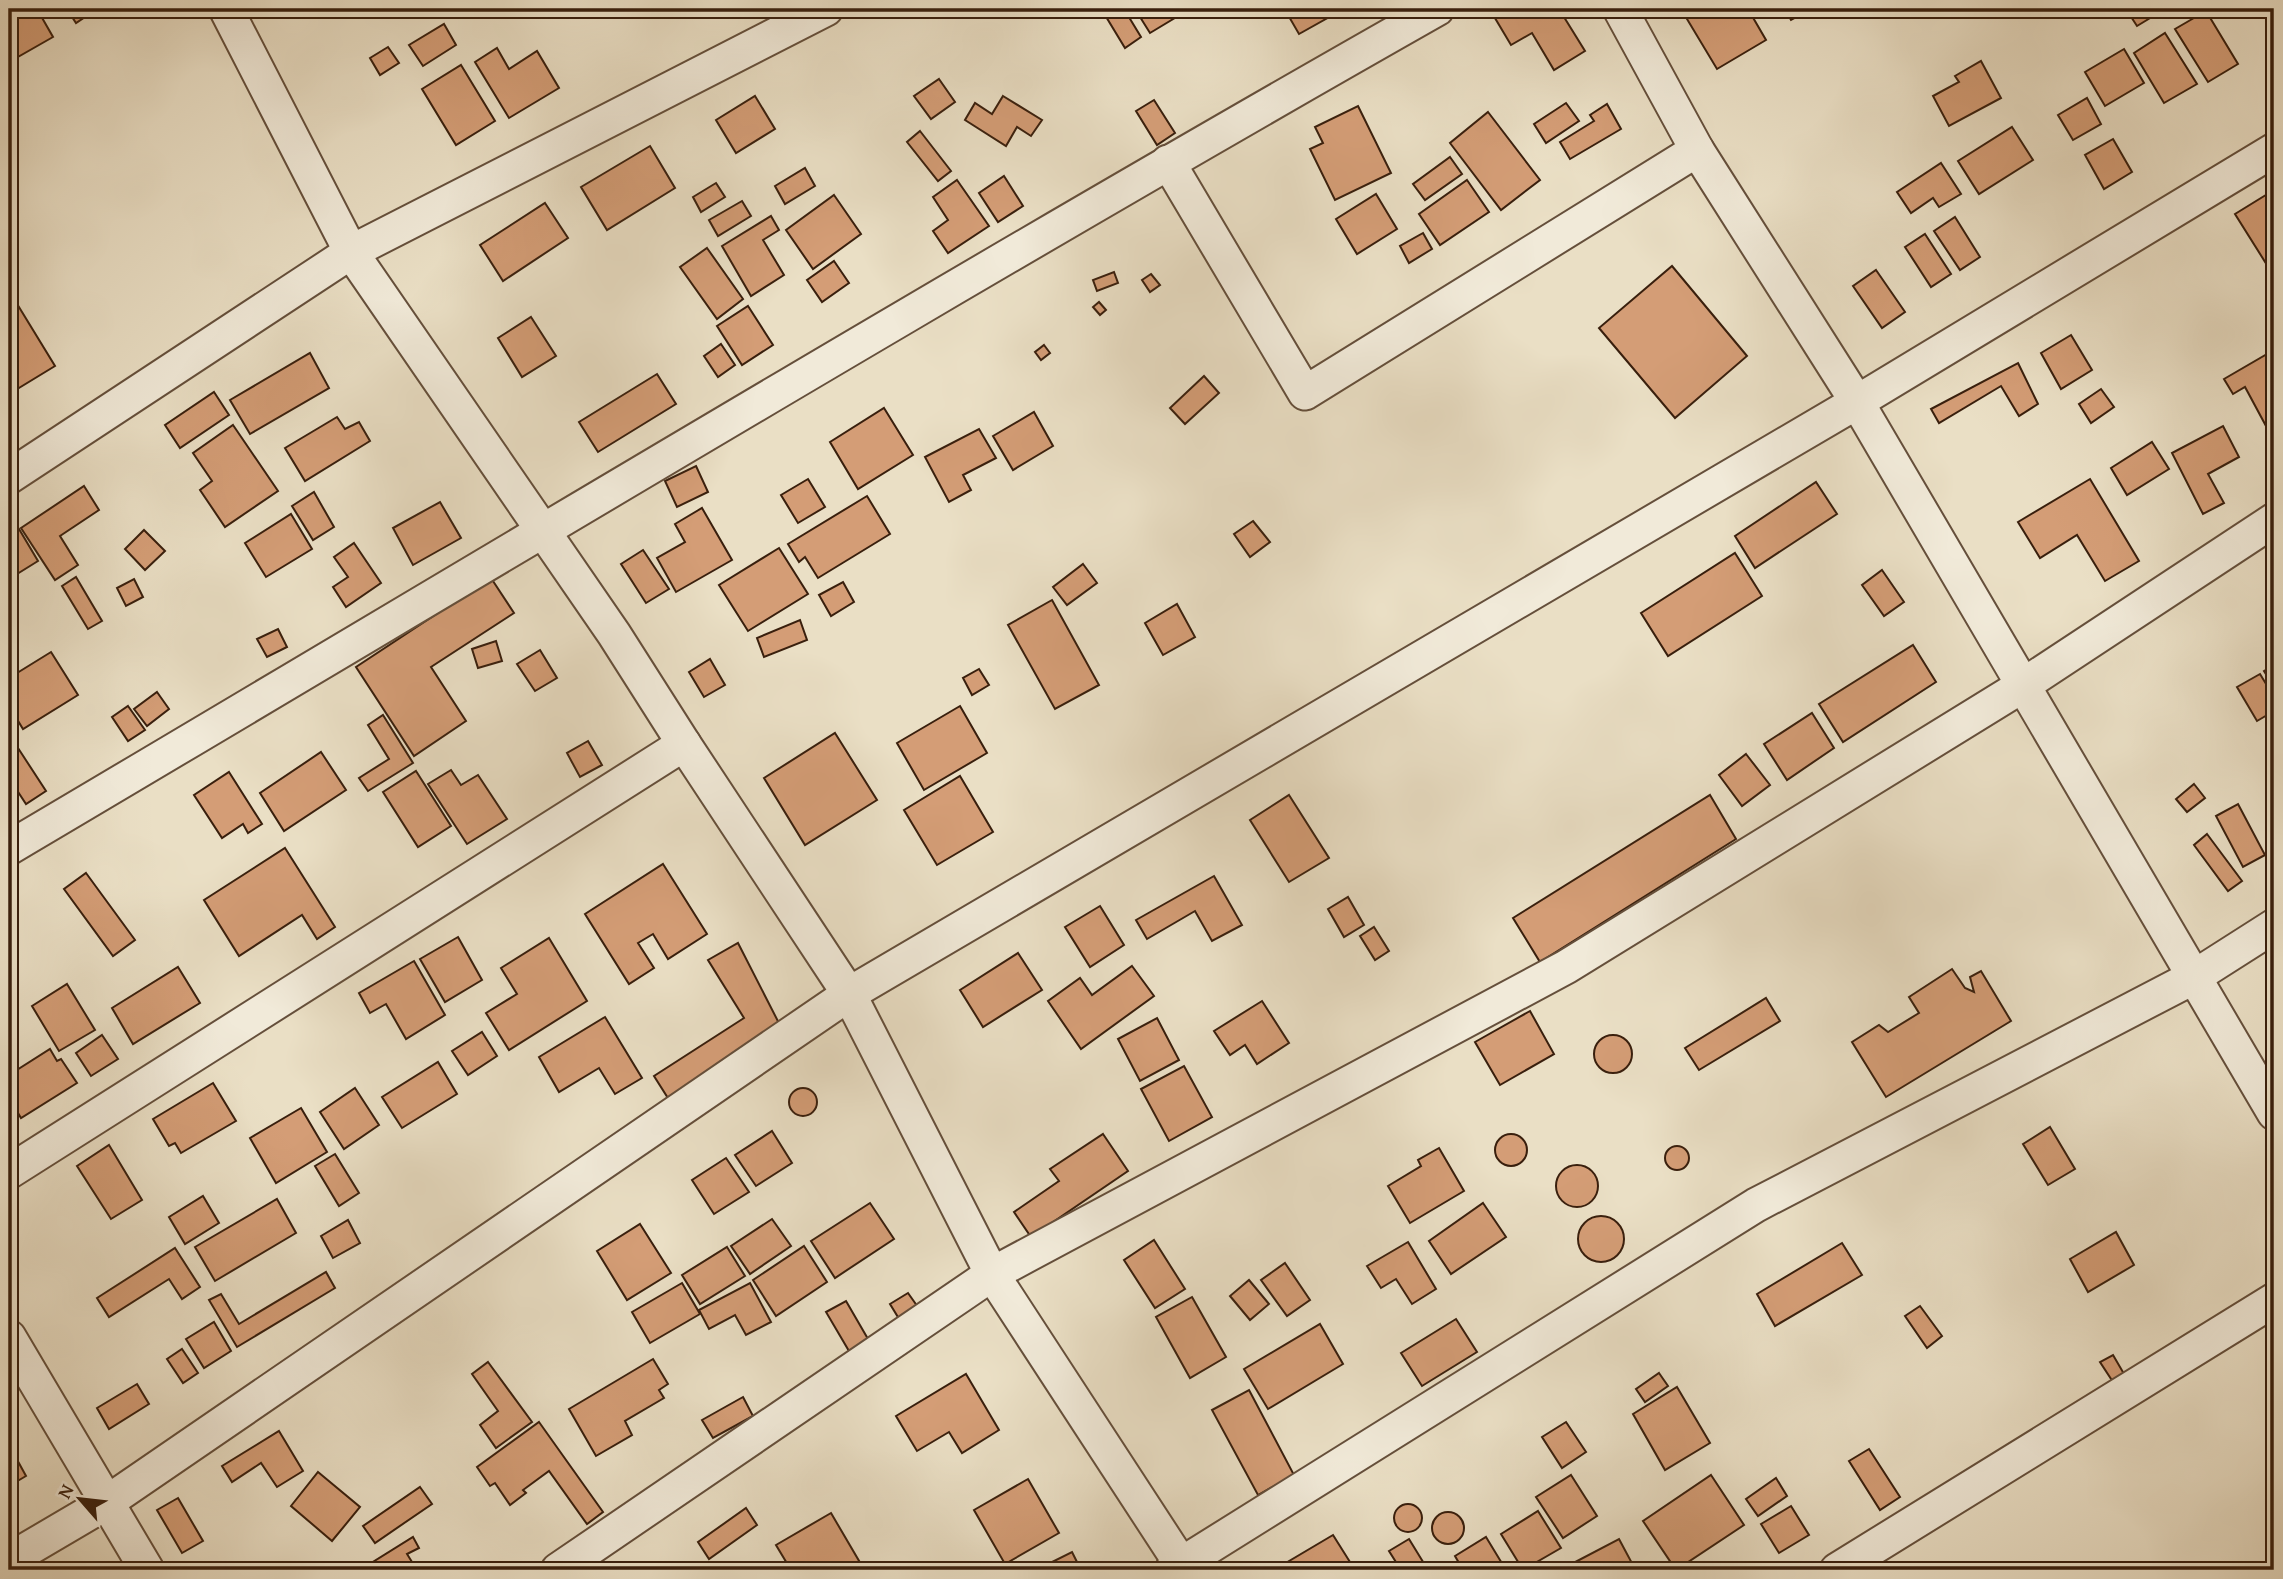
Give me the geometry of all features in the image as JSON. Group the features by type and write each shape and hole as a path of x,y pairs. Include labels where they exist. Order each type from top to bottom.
{"street":[{"path":"226,9 351,252 545,531 849,994 992,1273 1180,1568 1756,1205 2194,977 2274,926"},
{"path":"9,477 351,252 826,9"},
{"path":"9,848 772,394 1168,162 1437,9"},
{"path":"1620,9 1696,150 1857,402 2274,1113"},
{"path":"1168,162 1305,393 1696,150"},
{"path":"9,1560 106,1503 849,994 1857,402 2274,150"},
{"path":"558,1570 992,1273 1566,967 2022,686 2274,520"},
{"path":"9,1172 684,744"},
{"path":"1837,1570 2274,1300"},
{"path":"9,1337 147,1570"}],"building":[{"path":"9,9 37,9 53,37 9,62"},
{"path":"67,9 97,9 76,23"},
{"path":"1115,9 1124,9 1141,37 1125,48 1105,15"},
{"path":"1135,9 1187,9 1188,10 1150,33"},
{"path":"1301,9 1328,9 1331,16 1299,34 1288,15"},
{"path":"1499,9 1559,9 1585,51 1554,70 1532,33 1511,45 1492,13"},
{"path":"1681,9 1748,9 1766,40 1717,69"},
{"path":"1785,9 1811,9 1791,20"},
{"path":"2126,9 2165,9 2137,26"},
{"path":"2206,11 2238,64 2208,82 2175,29"},
{"path":"444,24 456,45 423,66 409,45"},
{"path":"2165,33 2197,84 2164,103 2134,53"},
{"path":"388,47 399,63 380,75 370,58"},
{"path":"497,48 509,69 537,51 559,88 509,118 475,62"},
{"path":"2124,49 2144,83 2105,106 2085,72"},
{"path":"1981,61 2001,98 1949,126 1933,96 1959,82 1955,76"},
{"path":"461,65 495,121 456,145 422,89"},
{"path":"939,79 955,102 931,119 914,96"},
{"path":"755,96 775,129 736,153 716,120"},
{"path":"1003,96 1042,120 1031,136 1017,127 1006,146 965,120 975,103 992,114"},
{"path":"2087,98 2101,124 2073,140 2058,115"},
{"path":"1154,100 1175,133 1157,145 1136,111"},
{"path":"1566,103 1579,121 1546,143 1534,124"},
{"path":"1607,104 1621,129 1570,159 1560,142 1594,121 1590,115"},
{"path":"1358,106 1391,173 1335,200 1310,149 1323,143 1315,127"},
{"path":"1488,112 1540,180 1501,210 1450,143"},
{"path":"2012,127 2033,160 1979,194 1958,161"},
{"path":"920,131 951,171 938,181 907,142"},
{"path":"2113,139 2132,172 2104,189 2085,155"},
{"path":"650,146 675,188 607,230 581,187"},
{"path":"1450,157 1462,174 1425,200 1413,184"},
{"path":"1941,163 1961,194 1939,207 1933,198 1911,213 1897,192"},
{"path":"805,168 815,186 785,204 775,186"},
{"path":"1004,176 1023,206 998,222 979,193"},
{"path":"957,180 989,226 948,253 933,231 948,220 933,197"},
{"path":"1467,180 1489,212 1440,245 1419,214"},
{"path":"716,183 725,197 701,212 693,197"},
{"path":"2274,190 2274,260 2267,265 2235,214"},
{"path":"1376,194 1397,229 1357,254 1336,219"},
{"path":"834,195 861,234 813,269 786,230"},
{"path":"742,201 751,216 718,236 709,220"},
{"path":"545,203 568,238 503,281 480,245"},
{"path":"771,216 779,230 763,240 784,275 751,296 722,246"},
{"path":"1955,217 1980,257 1960,270 1934,231"},
{"path":"1423,233 1432,249 1409,263 1400,246"},
{"path":"1925,234 1951,274 1931,287 1905,247"},
{"path":"707,248 743,299 717,319 680,267"},
{"path":"834,261 849,283 822,302 807,280"},
{"path":"1672,266 1747,356 1675,418 1599,328"},
{"path":"1876,270 1905,312 1882,328 1853,286"},
{"path":"1114,272 1118,283 1097,291 1093,280"},
{"path":"1151,274 1160,285 1150,292 1142,280"},
{"path":"11,294 55,366 9,394 9,295"},
{"path":"1099,302 1106,310 1100,315 1093,307"},
{"path":"748,306 773,345 742,365 717,326"},
{"path":"531,317 556,356 522,377 498,338"},
{"path":"2071,335 2092,370 2061,389 2041,353"},
{"path":"721,344 735,365 718,377 704,356"},
{"path":"1044,345 1050,353 1041,360 1035,352"},
{"path":"2274,350 2273,439 2245,387 2233,394 2224,379"},
{"path":"310,353 329,388 250,434 230,400"},
{"path":"2018,363 2038,404 2019,416 2001,386 1939,423 1931,409"},
{"path":"657,374 676,404 598,452 579,422"},
{"path":"1204,376 1219,393 1185,424 1170,408"},
{"path":"2101,389 2114,407 2091,423 2079,404"},
{"path":"214,392 229,415 180,448 165,425"},
{"path":"884,408 913,455 858,489 830,442"},
{"path":"1034,412 1053,446 1013,470 993,436"},
{"path":"337,417 345,429 359,422 370,441 305,481 285,448"},
{"path":"233,425 278,491 225,527 200,490 212,481 193,453"},
{"path":"2223,426 2239,457 2208,474 2224,503 2203,514 2172,453"},
{"path":"979,429 996,458 963,475 971,490 949,502 925,457"},
{"path":"2152,442 2169,469 2127,495 2111,468"},
{"path":"696,466 708,492 677,507 665,481"},
{"path":"808,479 825,507 798,523 781,495"},
{"path":"2090,479 2139,561 2105,581 2077,535 2040,558 2018,522"},
{"path":"1816,482 1837,514 1755,568 1735,536"},
{"path":"84,486 99,510 60,536 78,565 55,580 21,528"},
{"path":"314,492 334,527 313,540 292,506"},
{"path":"867,496 890,534 818,578 805,557 799,562 788,544"},
{"path":"440,502 461,538 413,565 393,528"},
{"path":"702,508 732,560 676,592 657,558 685,542 675,524"},
{"path":"291,514 312,549 266,577 245,543"},
{"path":"1253,521 1270,542 1250,557 1234,534"},
{"path":"19,529 38,561 9,579 9,535"},
{"path":"144,530 165,551 145,570 125,549"},
{"path":"354,543 381,583 346,607 333,587 348,577 334,557"},
{"path":"779,548 808,594 748,631 719,585"},
{"path":"643,550 669,589 646,603 621,564"},
{"path":"1735,553 1762,596 1668,656 1641,613"},
{"path":"1083,564 1097,583 1067,605 1053,587"},
{"path":"1882,570 1904,602 1884,616 1862,585"},
{"path":"76,577 102,621 88,629 62,586"},
{"path":"491,578 514,613 431,667 466,721 414,756 356,667"},
{"path":"134,579 143,597 126,606 117,588"},
{"path":"843,582 854,602 831,616 819,595"},
{"path":"1052,600 1099,685 1055,709 1008,625"},
{"path":"1177,604 1195,637 1163,655 1145,623"},
{"path":"800,620 807,640 764,657 757,638"},
{"path":"278,629 287,647 267,657 257,639"},
{"path":"496,641 502,661 478,668 472,649"},
{"path":"1913,645 1936,682 1843,742 1819,704"},
{"path":"540,650 557,678 535,691 517,664"},
{"path":"51,652 78,695 23,729 9,706 9,678"},
{"path":"710,659 725,685 704,697 689,672"},
{"path":"2274,665 2274,687 2264,671"},
{"path":"979,669 989,685 972,695 963,678"},
{"path":"2260,674 2274,697 2274,711 2257,721 2237,687"},
{"path":"157,692 169,709 147,726 134,709"},
{"path":"128,706 145,730 128,741 112,717"},
{"path":"960,706 987,753 924,790 897,743"},
{"path":"1812,713 1834,748 1787,780 1764,744"},
{"path":"383,715 413,763 368,791 359,778 389,759 368,725"},
{"path":"835,733 877,800 805,845 764,778"},
{"path":"588,741 602,765 580,777 567,753"},
{"path":"18,748 46,791 26,804 9,778 9,754"},
{"path":"321,752 346,790 284,831 260,793"},
{"path":"1746,754 1770,785 1742,806 1719,775"},
{"path":"451,770 461,785 478,775 507,819 467,844 428,784"},
{"path":"416,771 451,826 418,847 383,792"},
{"path":"229,772 262,824 248,833 243,824 222,838 194,795"},
{"path":"960,776 993,832 937,865 904,810"},
{"path":"2194,784 2205,798 2187,812 2176,799"},
{"path":"1289,795 1329,858 1289,882 1250,820"},
{"path":"1710,795 1736,839 1540,962 1513,918"},
{"path":"2238,804 2265,855 2243,867 2216,816"},
{"path":"2207,834 2242,881 2228,891 2194,845"},
{"path":"285,848 335,927 317,939 302,915 239,956 204,900"},
{"path":"663,864 707,934 668,959 653,934 638,943 654,968 629,984 585,914"},
{"path":"86,873 135,940 113,956 64,889"},
{"path":"1214,876 1242,925 1212,941 1195,911 1147,939 1136,920"},
{"path":"1348,897 1364,925 1344,937 1328,909"},
{"path":"1100,906 1124,945 1090,967 1065,927"},
{"path":"1374,927 1389,951 1375,960 1360,936"},
{"path":"458,937 482,980 445,1002 420,959"},
{"path":"549,938 587,1001 509,1050 486,1013 517,994 501,968"},
{"path":"738,943 785,1035 673,1106 654,1076 744,1018 708,960"},
{"path":"1018,953 1042,990 983,1027 960,990"},
{"path":"414,961 445,1015 406,1039 386,1004 370,1013 359,993"},
{"path":"1132,966 1154,996 1081,1049 1048,1001 1080,978 1092,995"},
{"path":"178,967 200,1003 133,1044 112,1008"},
{"path":"1952,969 1965,988 1974,992 1970,977 1981,971 2011,1021 1886,1097 1852,1042 1879,1025 1888,1032 1919,1013 1909,997"},
{"path":"67,984 95,1030 59,1051 32,1006"},
{"path":"1766,998 1780,1021 1699,1070 1685,1048"},
{"path":"1262,1001 1289,1043 1257,1064 1245,1045 1230,1055 1214,1031"},
{"path":"1530,1011 1554,1054 1500,1085 1475,1042"},
{"path":"605,1017 642,1078 615,1094 599,1068 559,1092 539,1057"},
{"path":"1157,1018 1179,1060 1140,1081 1118,1039"},
{"path":"482,1032 497,1056 468,1075 452,1051"},
{"path":"102,1035 118,1059 91,1076 76,1053"},
{"path":"1613,1035 1626,1041 1632,1054 1626,1067 1613,1073 1600,1067 1594,1054 1600,1041"},
{"path":"50,1049 57,1061 61,1059 77,1083 21,1118 9,1098 9,1075"},
{"path":"438,1062 457,1094 402,1128 382,1097"},
{"path":"1184,1066 1212,1117 1169,1141 1141,1089"},
{"path":"213,1083 236,1121 181,1153 175,1143 169,1146 153,1119"},
{"path":"355,1088 379,1125 344,1149 320,1112"},
{"path":"803,1088 813,1092 817,1102 813,1112 803,1116 793,1112 789,1102 793,1092"},
{"path":"301,1108 327,1152 276,1183 250,1138"},
{"path":"2050,1127 2075,1169 2048,1185 2023,1144"},
{"path":"772,1131 792,1163 756,1186 735,1155"},
{"path":"1103,1134 1128,1171 1031,1237 1014,1212 1059,1181 1050,1169"},
{"path":"1511,1134 1523,1138 1527,1150 1523,1162 1511,1166 1499,1162 1495,1150 1499,1138"},
{"path":"109,1145 142,1200 111,1219 77,1166"},
{"path":"1677,1146 1686,1149 1689,1158 1686,1167 1677,1170 1668,1167 1665,1158 1668,1149"},
{"path":"1439,1148 1464,1191 1410,1223 1388,1186 1421,1166 1418,1160"},
{"path":"335,1154 359,1193 339,1206 315,1166"},
{"path":"726,1158 749,1192 714,1214 692,1180"},
{"path":"1577,1165 1592,1171 1598,1186 1592,1201 1577,1207 1562,1201 1556,1186 1562,1171"},
{"path":"203,1196 219,1223 185,1244 169,1217"},
{"path":"277,1199 296,1233 215,1281 195,1247"},
{"path":"870,1203 894,1239 835,1278 811,1241"},
{"path":"1483,1203 1506,1237 1451,1274 1429,1241"},
{"path":"1601,1216 1618,1222 1624,1239 1618,1256 1601,1262 1584,1256 1578,1239 1584,1222"},
{"path":"772,1219 791,1246 750,1274 731,1246"},
{"path":"348,1220 360,1243 333,1258 321,1236"},
{"path":"640,1224 671,1273 627,1300 597,1251"},
{"path":"2116,1232 2134,1265 2088,1292 2070,1259"},
{"path":"1154,1240 1185,1289 1155,1308 1124,1260"},
{"path":"1408,1242 1436,1289 1412,1304 1396,1279 1381,1288 1367,1266"},
{"path":"1842,1243 1862,1275 1775,1326 1757,1294"},
{"path":"804,1246 827,1282 776,1316 753,1280"},
{"path":"727,1247 745,1276 700,1304 682,1275"},
{"path":"175,1248 200,1287 182,1299 169,1279 109,1317 97,1298"},
{"path":"1285,1263 1310,1300 1287,1316 1261,1280"},
{"path":"326,1272 335,1288 237,1347 209,1300 221,1294 239,1324"},
{"path":"1249,1280 1269,1304 1250,1320 1230,1296"},
{"path":"682,1283 700,1314 650,1343 632,1312"},
{"path":"750,1283 771,1322 746,1335 735,1315 709,1329 699,1310"},
{"path":"908,1293 920,1310 901,1322 890,1304"},
{"path":"1192,1297 1226,1357 1190,1378 1156,1317"},
{"path":"846,1301 868,1339 849,1351 826,1312"},
{"path":"1920,1306 1942,1336 1927,1348 1905,1316"},
{"path":"1456,1319 1477,1352 1422,1386 1401,1353"},
{"path":"214,1322 231,1351 204,1368 186,1339"},
{"path":"1320,1324 1343,1364 1268,1409 1244,1369"},
{"path":"182,1349 198,1373 183,1383 167,1359"},
{"path":"2113,1355 2127,1379 2115,1385 2100,1362"},
{"path":"653,1359 668,1384 659,1390 664,1398 625,1421 632,1435 596,1456 569,1409"},
{"path":"488,1362 532,1422 496,1448 480,1425 498,1411 472,1374"},
{"path":"1659,1373 1668,1386 1645,1402 1636,1389"},
{"path":"966,1374 999,1430 962,1453 949,1432 917,1451 896,1416"},
{"path":"137,1384 149,1404 109,1429 97,1408"},
{"path":"1677,1387 1710,1443 1665,1470 1633,1414"},
{"path":"1249,1390 1294,1475 1258,1495 1212,1410"},
{"path":"743,1397 753,1416 713,1438 702,1420"},
{"path":"539,1422 603,1512 587,1524 549,1471 523,1490 526,1493 510,1505 495,1483 490,1486 477,1467"},
{"path":"1566,1422 1586,1452 1562,1468 1542,1437"},
{"path":"279,1431 303,1471 277,1487 261,1463 232,1482 222,1466"},
{"path":"9,1445 26,1476 9,1486"},
{"path":"1869,1449 1900,1497 1880,1510 1849,1461"},
{"path":"318,1472 360,1507 332,1541 291,1506"},
{"path":"1571,1475 1597,1516 1563,1538 1536,1497"},
{"path":"1711,1475 1744,1525 1676,1570 1643,1521"},
{"path":"1776,1478 1787,1496 1758,1516 1746,1499"},
{"path":"1028,1479 1059,1533 1005,1564 974,1510"},
{"path":"420,1487 432,1504 375,1543 363,1526"},
{"path":"178,1498 203,1541 182,1553 157,1510"},
{"path":"1408,1504 1418,1508 1422,1518 1418,1528 1408,1532 1398,1528 1394,1518 1398,1508"},
{"path":"1791,1506 1809,1535 1779,1553 1761,1524"},
{"path":"746,1508 757,1525 709,1559 698,1542"},
{"path":"1538,1511 1561,1548 1523,1570 1501,1534"},
{"path":"1448,1512 1459,1517 1464,1528 1459,1539 1448,1544 1437,1539 1432,1528 1437,1517"},
{"path":"831,1513 862,1566 855,1570 791,1570 776,1545"},
{"path":"1333,1535 1355,1570 1274,1570"},
{"path":"413,1537 419,1548 407,1554 417,1570 360,1570"},
{"path":"1486,1537 1506,1570 1463,1570 1455,1556"},
{"path":"1409,1539 1428,1570 1401,1570 1389,1551"},
{"path":"1619,1539 1634,1567 1628,1570 1560,1570"},
{"path":"1072,1552 1081,1570 1053,1570 1050,1563"}]}
